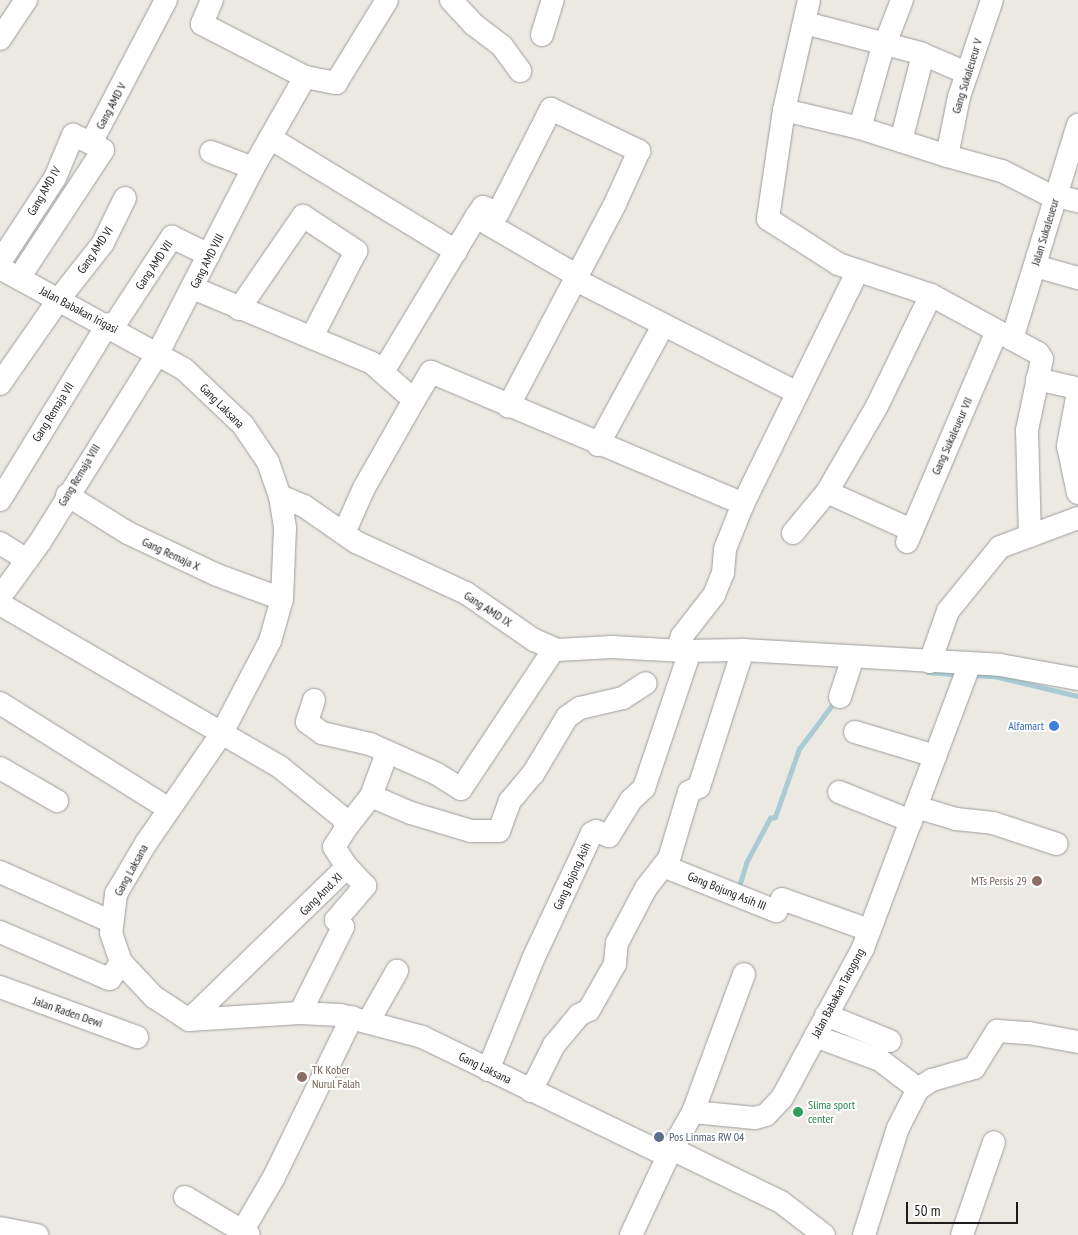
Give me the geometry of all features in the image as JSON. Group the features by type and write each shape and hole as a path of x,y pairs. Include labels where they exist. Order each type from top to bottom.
{"street":[{"path":"0,39 26,0"},
{"name":"Gang AMD V","path":"9,273 103,150 91,143 166,0"},
{"path":"212,0 202,24 305,77 336,83 387,0"},
{"path":"451,0 473,24 502,46 520,71"},
{"path":"542,35 553,0"},
{"path":"809,0 784,110 768,219 838,264 857,272 899,282 931,295 1041,357 1027,430 1030,536"},
{"path":"860,128 880,56 886,45 902,0"},
{"name":"Gang Sukaleueur V","path":"947,156 959,97 992,0"},
{"path":"805,23 923,55 967,73"},
{"path":"901,141 923,55"},
{"name":"Gang AMD VIII","path":"158,353 254,168 305,77"},
{"path":"384,370 483,207 498,213 551,109 639,151 508,407"},
{"path":"784,110 860,128 947,156 1002,171 1056,197 1078,202"},
{"name":"Gang AMD IV","path":"0,262 55,178 73,135 91,143"},
{"name":"Jalan Sukaleueur","path":"1004,335 1035,266 1076,135"},
{"path":"270,138 456,251"},
{"path":"211,152 254,168"},
{"name":"Gang AMD VI","path":"0,384 59,299 102,243 126,198"},
{"path":"239,310 303,216 356,251 312,337"},
{"path":"476,217 575,277 663,326 798,393"},
{"name":"Gang AMD VII","path":"110,326 172,237 209,255"},
{"path":"1035,266 1078,278"},
{"path":"857,272 743,504 725,549 723,573 714,595 682,636 685,654 743,650 1000,665 1078,679"},
{"name":"Jalan Babakan Irigasi","path":"9,273 158,353"},
{"path":"193,288 239,310 312,337 384,370 414,400"},
{"path":"793,534 827,492 878,406 931,295"},
{"name":"Gang Remaja VII","path":"0,500 110,326"},
{"path":"598,445 663,326"},
{"name":"Gang Sukaleueur VII","path":"827,492 909,536 1004,335"},
{"name":"Gang Remaja VIII","path":"0,597 27,560 158,353"},
{"name":"Gang Laksana","path":"158,353 184,369 242,425 268,462 280,496 285,528 282,599 270,641 222,733 169,808 116,894 111,933 121,962 154,997 189,1020 300,1014 360,1019 422,1037 531,1090 673,1147 781,1202 824,1235"},
{"path":"344,533 364,488 431,372 508,407 743,504"},
{"path":"1037,379 1072,387 1078,392 1068,446 1078,493"},
{"name":"Gang Remaja X","path":"67,495 128,533 217,575 282,599"},
{"name":"Gang AMD IX","path":"280,496 304,506 356,542 466,593 527,636 554,649 612,647 685,654"},
{"path":"930,662 948,611 966,586 980,576 1000,547 1078,518"},
{"path":"0,543 27,560"},
{"path":"0,604 280,767 330,805 343,818 346,828"},
{"path":"314,700 307,722 322,733 370,744 438,774 461,789 554,649"},
{"path":"531,1090 554,1045 578,1015 589,1010 615,964 617,943 646,888 664,866 679,834 689,792 699,787 743,650"},
{"name":"Gang Bojong Asih","path":"488,1070 533,959 592,833 596,831 609,836 631,800 644,788 685,654"},
{"path":"840,697 854,657"},
{"name":"Jalan Babakan Tarogong","path":"692,1112 744,1118 766,1115 782,1098 869,930 970,664"},
{"path":"371,796 411,813 471,831 499,831 510,801 533,774 567,717 580,708 623,698 646,683"},
{"path":"0,703 169,808"},
{"path":"854,732 935,756"},
{"path":"346,828 371,796 387,753"},
{"path":"0,768 57,801"},
{"path":"839,792 913,814 993,823 1057,844"},
{"name":"Gang Amd. XI","path":"189,1020 347,867 334,847 346,828"},
{"name":"Gang Bojung Asih III","path":"664,866 776,910 782,899 869,930"},
{"path":"300,1014 343,928 336,920 365,886 347,867"},
{"path":"0,872 112,922"},
{"path":"0,932 110,979 121,962"},
{"path":"185,1197 246,1232 360,1019 397,971"},
{"path":"631,1235 692,1112 744,974"},
{"name":"Jalan Raden Dewi","path":"0,987 137,1037"},
{"path":"826,1015 890,1041"},
{"path":"864,1235 898,1128 918,1089 932,1080 974,1068 997,1032 1029,1033 1078,1042"},
{"path":"815,1036 880,1060 918,1089"},
{"path":"962,1235 994,1142"},
{"path":"0,1228 37,1235"}],"waterway":[{"path":"928,672 960,675"},
{"path":"972,675 994,676 1078,696"},
{"path":"738,890 746,863 770,818 775,817 799,749 835,701"}],"place":[{"name":"Alfamart","path":"1054,726"},
{"name":"MTs Persis 29","path":"1037,881"},
{"name":"TK Kober Nurul Falah","path":"302,1077"},
{"name":"Slima sport center","path":"798,1112"},
{"name":"Pos Linmas RW 04","path":"659,1137"}]}
